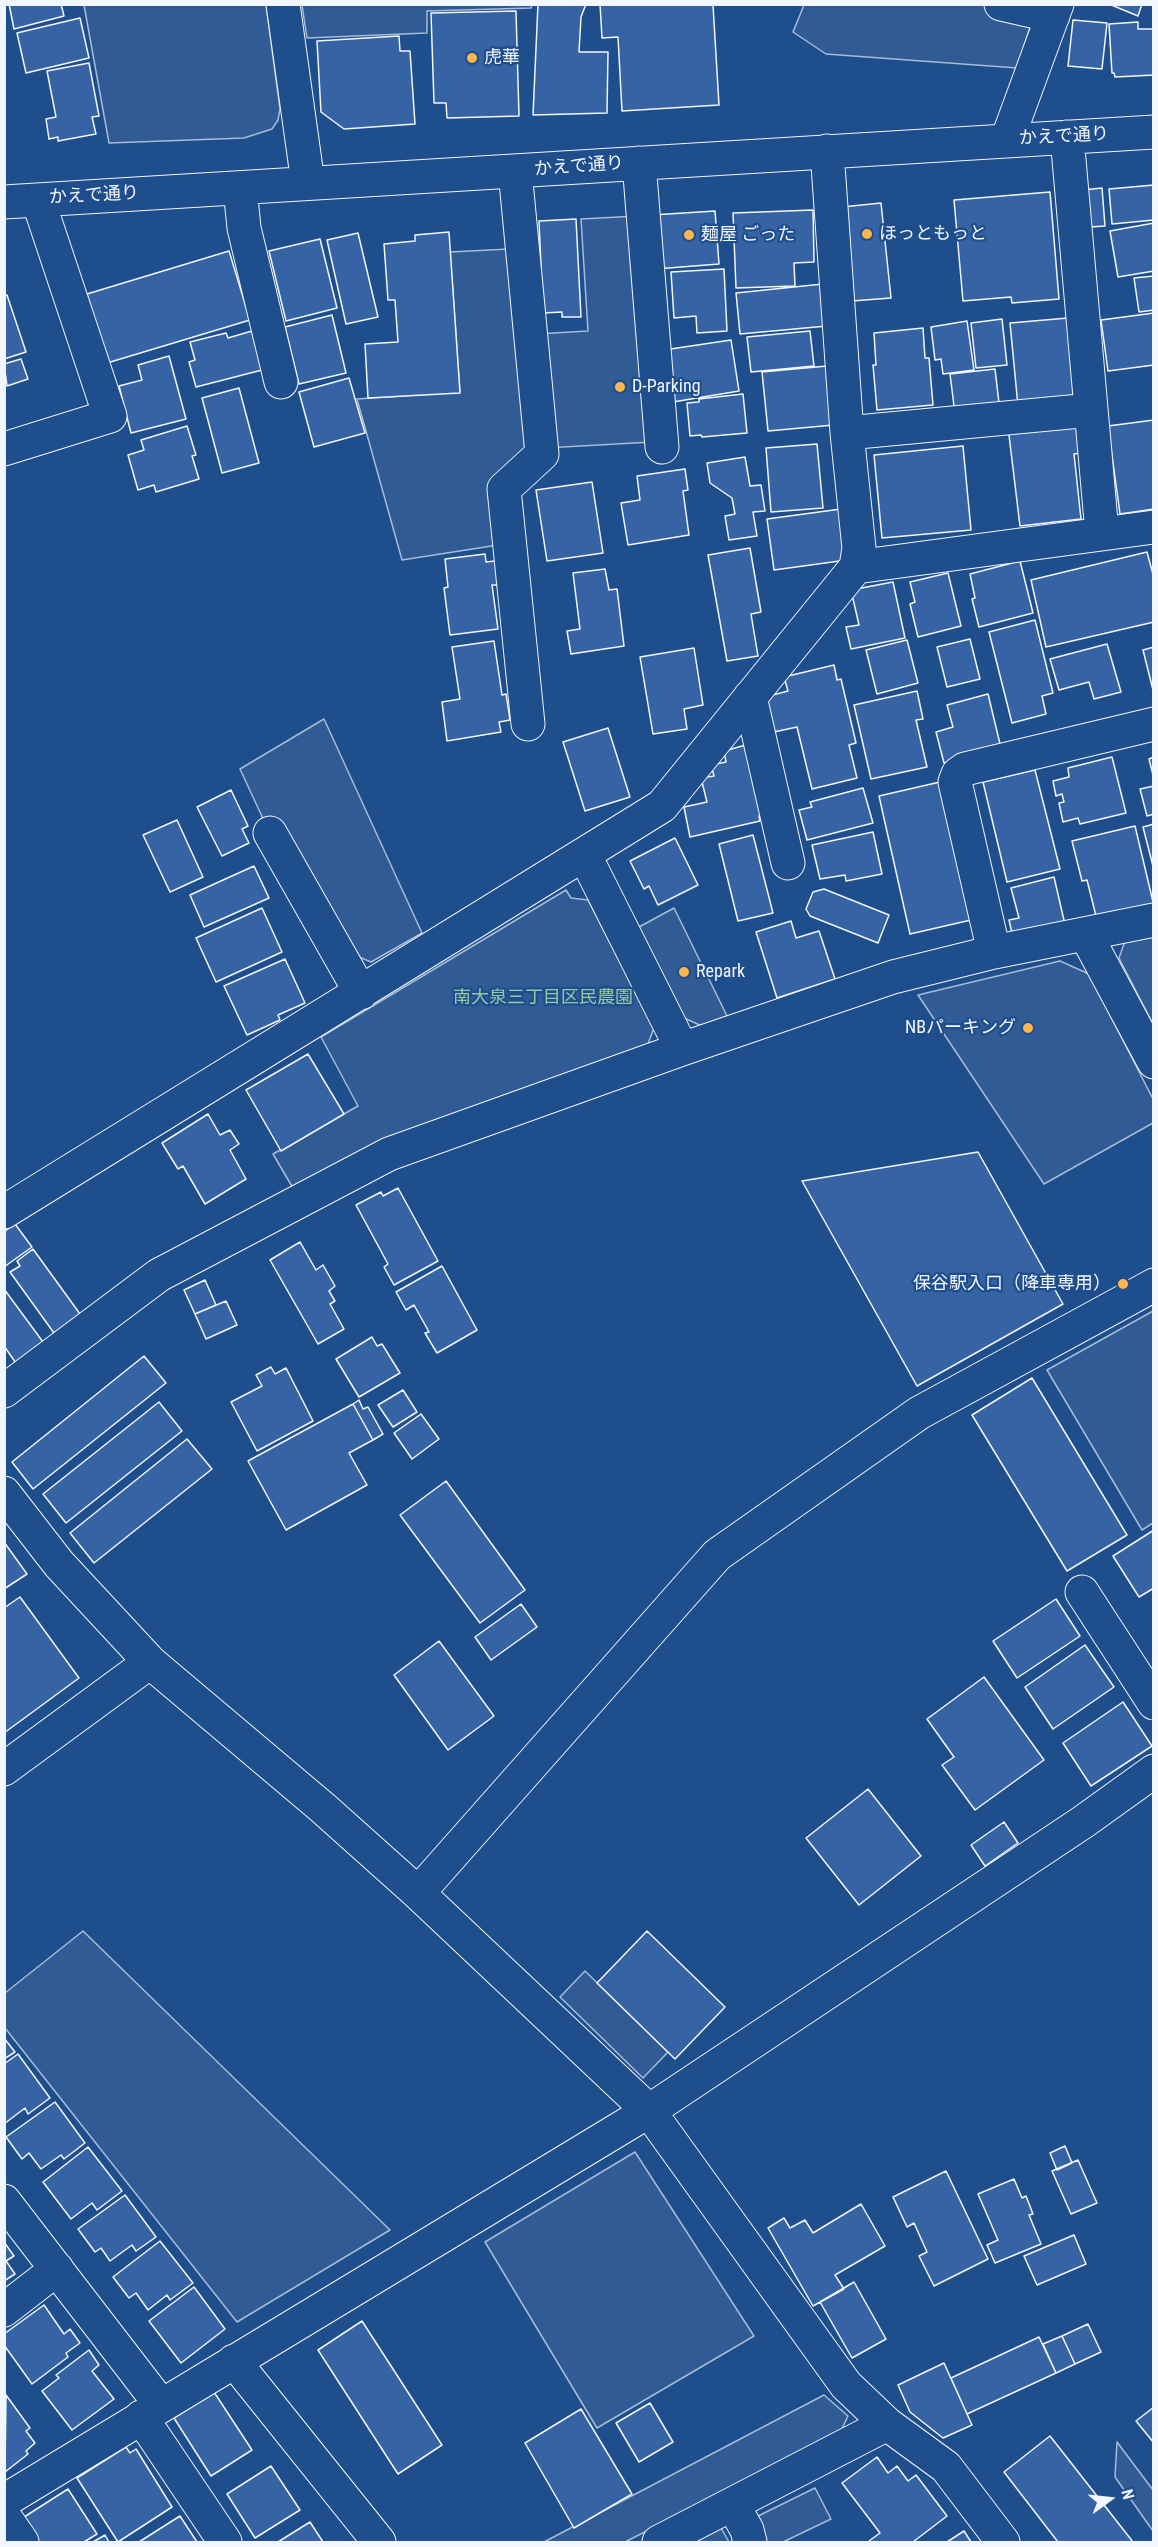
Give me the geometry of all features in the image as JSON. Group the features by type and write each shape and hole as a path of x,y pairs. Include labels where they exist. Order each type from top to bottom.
{"street":[{"path":"283,4 308,183"},
{"path":"1001,4 1055,10 1007,140"},
{"name":"かえで通り","path":"4,202 1154,132"},
{"path":"1067,137 1102,533"},
{"path":"4,1212 662,807 856,567 859,548 847,433 826,151"},
{"path":"639,163 662,447"},
{"path":"515,171 542,454 504,489 528,724"},
{"path":"240,188 244,228 281,382"},
{"path":"4,449 110,416 38,200"},
{"path":"847,433 1091,410"},
{"path":"856,567 1154,527"},
{"path":"750,697 788,862"},
{"path":"994,952 955,782 958,774 965,769 1154,724"},
{"path":"270,833 361,993"},
{"path":"585,856 682,1049"},
{"path":"4,1391 159,1275 389,1154 682,1049 893,977 994,952 1091,943 1154,920"},
{"path":"1091,943 1154,1062"},
{"path":"418,1893 717,1555 919,1413 1154,1286"},
{"path":"4,1494 59,1564 150,1662 323,1808 418,1893 649,2111 846,2385 887,2424 946,2467 1003,2542"},
{"path":"1082,1592 1154,1703"},
{"path":"4,1769 150,1662"},
{"path":"4,2501 649,2111 1083,1822 1154,1771"},
{"path":"4,2201 57,2270 151,2411 225,2542"},
{"path":"4,2310 57,2270"},
{"path":"234,2361 379,2542"},
{"path":"659,2542 887,2424"},
{"path":"732,2505 747,2530 750,2542"},
{"path":"4,2516 22,2542"}],"shaded area":[{"path":"302,4 532,5 531,8 427,11 427,33 307,38"},
{"path":"84,5 266,5 280,109 278,120 272,129 244,138 109,143"},
{"path":"804,5 1037,5 1017,68 826,54 793,32"},
{"path":"637,216 652,442 527,449 498,545 402,560 357,399 460,392 450,252 529,248 536,334 588,331 581,219"},
{"path":"324,719 422,933 371,962 352,954 265,823 240,769"},
{"name":"南大泉三丁目区民農園","path":"566,890 571,898 588,900 654,1028 646,1049 297,1195 273,1154 358,1106 321,1037"},
{"name":"Repark","path":"674,908 728,1018 702,1026 684,1018 639,927"},
{"path":"1153,934 1153,1024 1119,958 1125,941"},
{"name":"NBパーキング","path":"1060,961 1089,974 1153,1099 1153,1123 1044,1184 918,995"},
{"path":"1153,1311 1153,1523 1142,1530 1047,1370"},
{"path":"83,1931 390,2230 237,2322 5,2028 5,1993"},
{"path":"585,1971 668,2052 643,2078 560,1997"},
{"path":"635,2152 754,2336 597,2428 485,2242"},
{"path":"824,2395 848,2416 840,2433 625,2542 544,2542"},
{"path":"1117,2442 1153,2490 1153,2531 1115,2477"},
{"path":"815,2488 831,2519 783,2542 764,2542 752,2519"},
{"path":"721,2528 729,2542 692,2542"}],"building":[{"path":"9,4 61,4 64,16 14,29"},
{"path":"538,4 586,4 581,17 579,52 608,52 607,113 533,115"},
{"path":"600,4 713,5 719,105 622,111 618,37 602,38"},
{"path":"1109,4 1142,4 1138,16"},
{"path":"516,11 519,116 447,118 446,103 434,103 431,13"},
{"path":"80,18 89,58 26,73 17,33"},
{"path":"1073,20 1107,23 1102,69 1068,66"},
{"path":"1138,22 1138,29 1154,29 1154,75 1115,77 1112,73 1109,24"},
{"path":"399,36 400,51 410,51 415,124 344,129 321,112 317,41"},
{"path":"89,63 99,116 92,117 96,134 58,141 58,137 49,139 46,119 56,117 47,71"},
{"path":"1154,185 1154,220 1112,224 1109,189"},
{"path":"1102,188 1105,226 1091,227 1083,190"},
{"path":"1050,192 1059,299 1012,303 1011,297 963,301 954,200"},
{"path":"881,203 891,298 852,301 842,207"},
{"path":"813,210 814,262 794,263 795,286 736,288 733,213"},
{"path":"715,211 719,264 656,269 652,215"},
{"path":"576,219 581,317 562,317 562,312 543,313 539,221"},
{"path":"1154,223 1154,271 1118,277 1110,231"},
{"path":"449,232 460,393 368,398 365,344 398,342 395,300 388,300 384,244 415,241 415,235"},
{"path":"358,233 378,317 346,324 327,240"},
{"path":"320,239 337,308 286,321 269,251"},
{"path":"229,251 250,320 107,363 87,294"},
{"path":"724,269 727,331 697,333 696,316 674,318 671,272"},
{"path":"1154,276 1154,310 1139,312 1134,278"},
{"path":"823,284 827,326 740,334 736,293"},
{"path":"7,295 26,352 4,359 4,296"},
{"path":"1154,313 1154,365 1108,371 1101,320"},
{"path":"332,315 346,373 299,384 285,327"},
{"path":"1068,318 1076,401 1018,406 1010,323"},
{"path":"1002,319 1007,365 976,368 971,323"},
{"path":"967,321 974,370 943,374 941,359 935,360 931,327"},
{"path":"923,328 925,358 929,358 933,405 877,410 873,365 876,365 874,333"},
{"path":"252,331 262,370 196,387 189,362 195,360 190,342 226,333 228,338"},
{"path":"810,331 814,366 751,372 747,337"},
{"path":"731,340 739,391 673,402 664,350"},
{"path":"169,356 186,419 131,433 119,386 142,380 138,365"},
{"path":"21,359 28,379 7,386 4,364"},
{"path":"827,366 834,425 768,431 762,372"},
{"path":"995,369 999,403 955,414 950,374"},
{"path":"349,378 365,433 314,447 299,392"},
{"path":"239,388 259,463 222,473 202,398"},
{"path":"743,394 747,433 690,436 687,403 699,402 699,399"},
{"path":"1078,419 1082,453 1074,454 1081,519 1020,526 1008,427"},
{"path":"1154,420 1154,509 1120,514 1108,426"},
{"path":"187,426 196,455 192,456 199,479 156,492 154,485 138,490 128,455 144,450 141,440"},
{"path":"817,444 823,508 771,512 766,448"},
{"path":"963,446 971,530 882,538 874,455"},
{"path":"745,457 750,486 761,485 765,511 753,512 757,536 729,540 725,516 735,514 732,498 710,483 707,463"},
{"path":"685,469 688,490 683,491 689,535 628,545 621,503 640,500 637,476"},
{"path":"592,482 603,553 547,561 536,490"},
{"path":"841,509 847,560 774,570 767,519"},
{"path":"750,548 761,612 751,614 758,656 727,661 708,555"},
{"path":"1147,552 1154,578 1154,622 1046,647 1031,580"},
{"path":"485,554 486,562 495,561 499,585 492,585 498,629 450,635 444,588 448,587 445,559"},
{"path":"1020,561 1033,613 979,627 972,599 975,598 970,574"},
{"path":"605,569 609,590 617,589 624,646 571,654 567,631 580,629 573,573"},
{"path":"948,573 961,626 918,637 910,604 915,602 910,582"},
{"path":"893,582 905,638 851,649 846,627 859,625 851,590"},
{"path":"1035,620 1053,693 1042,696 1046,714 1012,723 989,632"},
{"path":"970,639 980,679 947,687 937,647"},
{"path":"907,640 918,683 877,694 866,650"},
{"path":"494,641 502,695 506,694 510,720 499,722 501,732 447,741 442,702 460,699 452,647"},
{"path":"1107,644 1121,692 1094,699 1089,682 1059,690 1050,659"},
{"path":"1154,647 1154,694 1143,650"},
{"path":"694,648 703,705 684,709 687,729 653,734 640,657"},
{"path":"834,665 837,680 841,679 856,743 849,745 857,778 812,789 797,727 774,732 765,697 788,691 784,677"},
{"path":"917,691 923,719 916,720 927,767 871,779 854,705"},
{"path":"988,694 1001,748 944,763 936,732 953,727 947,705"},
{"path":"608,728 630,797 585,811 563,742"},
{"path":"746,745 763,815 759,816 760,821 690,837 684,807 707,802 701,778 714,776 711,765 726,762 724,751"},
{"path":"1112,757 1126,813 1080,824 1078,818 1063,822 1059,803 1064,802 1062,794 1056,796 1053,781 1069,777 1068,768"},
{"path":"1154,757 1154,779 1149,759"},
{"path":"1035,770 1060,869 1007,882 983,782"},
{"path":"940,782 971,920 910,934 879,796"},
{"path":"1154,786 1154,814 1147,816 1140,789"},
{"path":"863,788 873,823 807,840 799,810 812,807 810,802"},
{"path":"231,790 248,826 242,829 249,843 222,856 197,807"},
{"path":"177,820 203,877 170,892 143,835"},
{"path":"1154,824 1154,870 1143,827"},
{"path":"1135,826 1154,906 1098,924 1087,880 1082,881 1072,841"},
{"path":"873,832 882,874 846,881 845,875 820,879 812,845"},
{"path":"753,835 773,913 738,921 719,844"},
{"path":"675,838 698,885 658,905 649,886 644,889 630,861"},
{"path":"254,866 269,898 204,927 190,895"},
{"path":"1054,877 1066,929 1014,942 1009,920 1019,918 1011,888"},
{"path":"824,889 889,915 878,943 810,916 806,909 813,892"},
{"path":"262,908 282,952 216,982 196,938"},
{"path":"791,921 796,938 819,931 835,979 777,998 756,932"},
{"path":"285,959 305,1003 278,1015 280,1020 247,1035 224,986"},
{"path":"308,1054 344,1114 281,1151 246,1090"},
{"path":"208,1114 220,1135 230,1130 239,1144 230,1150 246,1179 205,1204 183,1166 178,1169 162,1143"},
{"path":"978,1152 1063,1304 917,1386 802,1181"},
{"path":"398,1188 438,1261 394,1285 384,1267 388,1264 356,1205 381,1192 383,1196"},
{"path":"15,1224 32,1247 4,1267 4,1232"},
{"path":"300,1242 316,1270 323,1265 335,1286 329,1291 335,1301 330,1304 344,1329 318,1344 270,1260"},
{"path":"33,1249 80,1314 54,1333 10,1272 20,1266 17,1261"},
{"path":"442,1266 477,1330 437,1353 425,1333 429,1332 414,1305 406,1310 396,1292"},
{"path":"205,1280 216,1305 195,1314 184,1290"},
{"path":"4,1289 46,1346 18,1366 4,1346"},
{"path":"226,1301 237,1325 206,1339 195,1314"},
{"path":"372,1337 377,1346 382,1344 400,1373 359,1397 336,1359"},
{"path":"144,1356 166,1383 33,1489 12,1462"},
{"path":"271,1367 275,1374 286,1368 313,1421 257,1451 231,1402 262,1386 256,1375"},
{"path":"1032,1378 1127,1535 1067,1571 972,1415"},
{"path":"403,1390 417,1412 393,1427 378,1405"},
{"path":"359,1400 363,1409 368,1407 383,1434 373,1440 353,1404"},
{"path":"159,1402 182,1431 66,1523 43,1494"},
{"path":"353,1404 373,1440 349,1453 367,1485 286,1530 248,1461"},
{"path":"421,1414 439,1439 412,1459 394,1433"},
{"path":"187,1439 212,1469 94,1563 70,1533"},
{"path":"446,1481 525,1590 480,1623 400,1515"},
{"path":"1154,1530 1154,1588 1139,1597 1113,1556"},
{"path":"4,1542 27,1574 4,1589"},
{"path":"20,1597 79,1678 4,1733 4,1608"},
{"path":"1056,1599 1080,1636 1017,1678 993,1641"},
{"path":"521,1604 537,1627 491,1660 475,1637"},
{"path":"439,1641 494,1716 448,1750 394,1675"},
{"path":"1085,1645 1114,1687 1053,1729 1025,1687"},
{"path":"984,1677 1044,1760 975,1810 942,1765 954,1757 927,1719"},
{"path":"1123,1702 1152,1746 1091,1786 1063,1743"},
{"path":"868,1789 921,1856 859,1905 806,1838"},
{"path":"1004,1822 1018,1843 985,1866 971,1845"},
{"path":"647,1931 725,2007 675,2059 597,1983"},
{"path":"4,2038 15,2052 4,2059"},
{"path":"18,2054 50,2098 28,2114 25,2108 4,2124 4,2064"},
{"path":"55,2102 85,2143 64,2159 61,2155 41,2169 29,2153 22,2159 6,2137"},
{"path":"1065,2146 1072,2163 1057,2170 1050,2153"},
{"path":"88,2147 122,2191 97,2210 92,2203 71,2219 43,2182"},
{"path":"1078,2160 1097,2203 1071,2214 1052,2171"},
{"path":"946,2171 988,2259 934,2286 919,2256 927,2252 914,2223 907,2227 893,2197"},
{"path":"1014,2179 1022,2198 1026,2196 1033,2214 1029,2215 1041,2244 995,2263 987,2245 998,2240 978,2194"},
{"path":"125,2195 156,2237 136,2251 132,2245 110,2261 101,2248 95,2252 78,2229"},
{"path":"861,2204 885,2246 835,2275 844,2289 813,2306 768,2228 784,2218 790,2228 805,2220 813,2233"},
{"path":"1074,2235 1086,2264 1037,2285 1024,2256"},
{"path":"160,2241 193,2283 170,2300 167,2295 148,2310 136,2293 129,2298 113,2277"},
{"path":"4,2242 14,2256 6,2261 15,2274 4,2281"},
{"path":"854,2282 886,2339 852,2358 820,2302"},
{"path":"194,2287 225,2329 181,2363 149,2321"},
{"path":"44,2305 64,2334 70,2329 80,2343 66,2353 68,2357 32,2384 4,2345 4,2334"},
{"path":"362,2321 442,2445 398,2474 318,2350"},
{"path":"1088,2324 1101,2352 1075,2364 1062,2336"},
{"path":"1062,2336 1075,2364 1056,2373 1043,2344"},
{"path":"1039,2337 1056,2373 967,2414 951,2378"},
{"path":"89,2350 99,2365 92,2371 114,2399 72,2430 42,2391 59,2378 56,2375"},
{"path":"944,2363 972,2425 943,2438 910,2412 898,2385"},
{"path":"214,2392 252,2450 211,2476 174,2418"},
{"path":"6,2395 30,2428 26,2431 35,2443 26,2451 28,2454 5,2472"},
{"path":"650,2403 673,2442 639,2462 616,2423"},
{"path":"1154,2407 1154,2443 1136,2421"},
{"path":"581,2409 632,2494 574,2528 525,2443"},
{"path":"1050,2436 1133,2542 1058,2542 1004,2472"},
{"path":"126,2447 130,2453 136,2449 172,2507 118,2542 77,2478"},
{"path":"877,2457 888,2473 897,2466 908,2481 916,2475 947,2516 913,2542 870,2542 880,2533 842,2483"},
{"path":"271,2466 300,2510 255,2538 227,2494"},
{"path":"68,2489 97,2534 84,2542 35,2542 21,2519"},
{"path":"180,2516 197,2542 139,2542"},
{"path":"310,2522 323,2542 278,2542"},
{"path":"964,2531 971,2542 947,2542"},
{"path":"105,2535 109,2542 93,2542"}],"place":[{"name":"虎華","path":"472,58"},
{"name":"ほっともっと","path":"867,234"},
{"name":"麺屋 ごった","path":"689,235"},
{"name":"D-Parking","path":"620,387"},
{"name":"Repark","path":"684,972"},
{"name":"NBパーキング","path":"1028,1028"},
{"name":"保谷駅入口（降車専用）","path":"1123,1284"}]}
